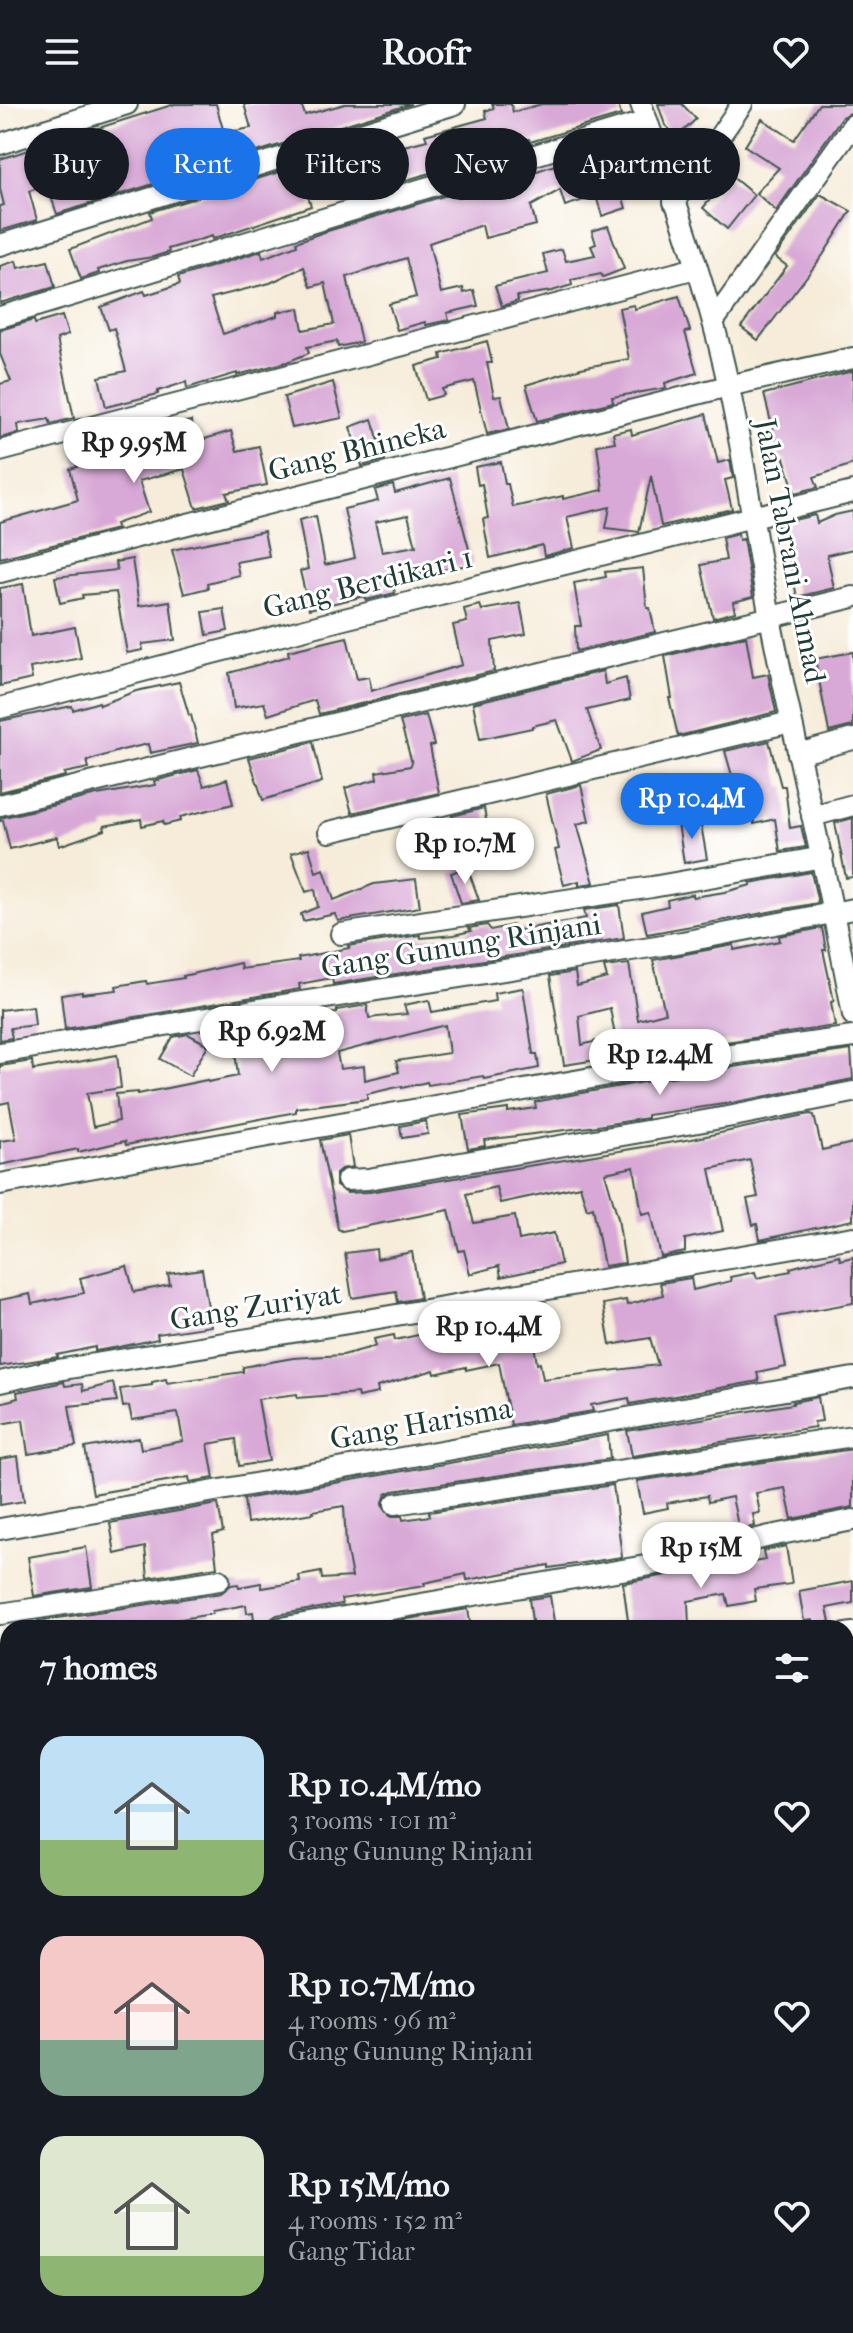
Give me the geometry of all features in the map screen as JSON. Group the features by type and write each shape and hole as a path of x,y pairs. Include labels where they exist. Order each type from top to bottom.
{"street":[{"path":"0,144 127,104"},
{"path":"0,245 455,104"},
{"path":"674,202 742,104"},
{"path":"0,317 644,113"},
{"name":"Jalan Tabrani Ahmad","path":"644,113 713,322 728,386 798,754 823,857 844,911 853,1015"},
{"path":"713,322 853,125"},
{"path":"0,451 696,268"},
{"name":"Gang Bhineka","path":"0,572 728,386 853,358"},
{"name":"Gang Berdikari 1","path":"0,708 853,492"},
{"path":"0,805 853,597"},
{"path":"329,832 791,722"},
{"path":"798,754 853,739"},
{"path":"812,816 853,805"},
{"path":"341,934 652,887 823,857"},
{"name":"Gang Gunung Rinjani","path":"0,1053 286,1004 682,942 844,911"},
{"path":"0,1184 703,1058 853,1037"},
{"path":"347,1180 368,1179 733,1116 853,1092"},
{"name":"Gang Zuriyat","path":"0,1382 853,1237"},
{"name":"Gang Harisma","path":"0,1529 853,1378"},
{"path":"395,1504 853,1436"},
{"path":"327,1620 663,1563 756,1539 853,1520"},
{"path":"0,1614 219,1580"}],"building":[{"path":"175,104 216,104 223,128 145,128 145,187 129,192 129,128 99,128"},
{"path":"244,104 301,104 305,115 345,104 411,104 334,128 276,128 276,146 260,151 260,128 251,128"},
{"path":"492,104 511,104 513,112 542,104 618,104 621,115 577,128 553,128 553,135 537,140 537,128 451,128 487,118 485,111 494,108"},
{"path":"658,104 682,104 696,119 686,128 668,128"},
{"path":"819,104 853,104 853,112 842,117 776,211 756,193 779,168 745,146 762,119 794,140"},
{"path":"425,141 425,174 409,179 409,145"},
{"path":"24,151 24,200 31,200 37,220 0,231 0,206 4,205 0,189 0,159"},
{"path":"553,166 553,194 531,206 536,225 485,238 482,225 429,243 441,293 463,288 464,293 474,290 478,306 447,313 449,320 426,325 425,322 397,330 389,304 416,297 406,258 347,277 361,342 338,347 337,341 307,347 309,353 287,362 187,388 186,382 158,391 158,394 106,407 99,377 126,371 114,328 109,330 101,307 144,291 146,295 180,284 178,277 261,251 263,258 321,233 430,200 537,200 537,171","holes":["304,267 311,287 325,283 334,324 303,330 299,308 277,312 277,316 223,334 211,298 270,283"]},
{"path":"276,173 276,200 309,200 311,206 212,239 212,236 168,249 169,252 153,257 98,270 99,273 81,279 70,249 152,218 150,212 189,200 260,200 260,178"},
{"path":"740,183 754,195 727,229 703,208 710,200 740,200"},
{"path":"820,194 851,211 823,255 758,340 741,327 787,266 775,257"},
{"path":"52,200 102,200 57,214"},
{"path":"563,200 584,200 565,206"},
{"path":"597,200 624,200 626,208 602,216"},
{"path":"608,226 624,269 603,277 601,274 571,280 572,285 552,291 517,296 518,301 502,306 495,286 548,273 543,254 562,249 566,261 595,255 591,246 596,244 592,231"},
{"path":"16,261 18,268 48,261 55,287 0,303 0,266"},
{"path":"679,296 690,331 685,332 697,373 665,383 666,388 612,397 613,402 537,421 526,385 581,368 629,359 619,308 634,305 635,309"},
{"path":"62,316 68,335 57,339 74,418 51,424 49,419 18,424 19,433 0,438 0,384 11,381 0,354 0,330"},
{"path":"487,341 492,363 487,363 494,397 501,396 509,429 487,434 474,381 442,389 444,395 426,400 416,366 442,359 441,354"},
{"path":"853,371 853,464 814,477 818,487 795,493 784,458 767,461 762,441 775,438 764,394"},
{"path":"333,382 342,418 292,428 284,397"},
{"path":"706,414 718,463 730,460 733,478 725,480 732,509 661,526 651,476 639,532 606,528 610,507 567,517 574,548 544,556 542,545 490,558 483,519 488,518 482,484 478,485 475,467 501,462 513,507 603,490 597,445 615,442 613,433 631,429 632,435"},
{"path":"372,419 385,460 362,466 350,427"},
{"path":"191,421 195,442 231,431 237,451 259,446 267,485 226,493 229,500 196,508 184,469 139,481 149,512 115,524 117,529 0,558 0,522 78,500 70,469 77,467 72,446 95,440 97,449 114,442 116,445 173,430 172,425"},
{"path":"450,478 473,564 392,580 395,593 366,600 365,596 309,609 300,571 308,569 299,520 316,516 325,565 355,558 344,509 378,501 375,490 393,485 395,493","holes":["408,515 416,546 382,552 375,522"]},
{"path":"853,511 853,549 827,555 834,588 797,597 785,539 781,540 777,524 815,515 817,523"},
{"path":"264,531 269,556 236,562 239,575 207,583 208,588 184,594 172,550"},
{"path":"738,534 739,540 743,539 753,597 733,602 735,612 713,618 701,565 726,560 722,538"},
{"path":"132,559 139,606 170,601 175,640 142,644 143,650 127,653 116,592 82,595 83,598 60,603 55,577 117,570 115,562"},
{"path":"643,568 647,608 650,608 655,632 576,651 575,626 581,626 574,583 606,577 605,572"},
{"path":"23,584 31,636 75,627 81,658 30,668 32,679 0,686 0,588"},
{"path":"520,603 526,634 492,641 494,671 319,714 315,700 268,715 264,703 234,708 229,673 289,656 288,651 347,637 357,679 369,677 371,691 462,665 453,625 467,622 464,609 480,605 482,610"},
{"path":"224,609 228,631 207,635 203,612"},
{"path":"746,636 753,677 768,674 776,712 678,736 669,698 672,698 665,656"},
{"path":"853,652 853,726 829,732 815,659"},
{"path":"603,671 605,684 626,678 630,700 587,710 601,750 572,761 557,720 480,739 473,703"},
{"path":"179,682 198,743 150,753 148,744 122,750 87,761 89,768 0,792 0,721 72,706 73,710 99,702 100,705 136,691"},
{"path":"426,715 434,745 430,746 439,793 352,813 345,788 377,779 376,772 410,766 412,763 400,721"},
{"path":"769,741 781,786 785,786 790,828 801,826 806,847 780,851 775,819 754,824 753,781 735,786 725,751"},
{"path":"313,742 322,782 263,800 249,758"},
{"path":"198,770 204,786 227,779 233,804 180,817 181,821 164,825 163,821 142,826 141,819 104,826 105,830 59,846 57,837 10,849 3,820 0,821 0,818 97,795 155,785 154,781"},
{"path":"581,785 589,821 577,824 594,883 579,885 579,881 564,885 546,794"},
{"path":"484,808 489,836 457,843 452,816"},
{"path":"853,818 853,877 846,878 835,823"},
{"path":"700,819 707,859 684,863 678,823"},
{"path":"309,848 316,872 324,869 334,900 374,884 416,879 420,907 338,921 335,914 303,921 301,914 318,907 315,889 306,892 291,853"},
{"path":"467,867 479,900 461,903 451,873"},
{"path":"811,872 818,903 647,934 642,912 668,906 667,900 725,892 750,883"},
{"path":"619,905 624,938 333,984 332,978 299,984 300,989 65,1029 61,995 117,990 116,986 184,978 240,963 241,969 299,961 298,958 348,946 420,935 421,938 454,935 487,925 491,930 513,925 514,931 586,918 584,910"},
{"path":"822,928 835,1026 672,1050 671,1045 564,1065 550,976 575,972 577,986 607,978 604,967 629,964 638,1020 665,1013 653,960 734,945 734,950 780,941 779,936","holes":["610,1008 615,1036 582,1045 579,1016"]},
{"path":"523,988 533,1054 537,1054 539,1068 484,1079 483,1076 402,1086 367,1094 367,1099 296,1108 296,1112 126,1145 125,1141 0,1165 0,1141 16,1139 9,1102 0,1104 0,1066 32,1061 33,1070 117,1055 121,1088 87,1093 93,1127 119,1121 116,1094 138,1094 238,1076 232,1027 307,1014 337,1013 337,1010 367,1005 369,1018 407,1014 404,1005 429,1000 432,1012 495,1001 494,993","holes":["445,1025 449,1053 396,1061 399,1072 365,1080 364,1066 340,1069 337,1053"]},
{"path":"33,1006 35,1025 10,1028 12,1038 0,1040 0,1010"},
{"path":"188,1034 208,1045 190,1076 160,1059 173,1037"},
{"path":"851,1050 853,1079 731,1103 647,1115 647,1118 484,1140 485,1146 468,1149 462,1115 536,1108 535,1102 565,1096 705,1071"},
{"path":"814,1115 822,1150 853,1143 853,1220 760,1240 747,1199 758,1197 750,1160 710,1169 723,1231 685,1239 685,1252 661,1257 651,1212 642,1214 634,1167 605,1173 618,1218 625,1263 604,1266 593,1207 587,1209 580,1186 500,1203 496,1187 466,1194 474,1223 515,1216 519,1240 554,1233 561,1264 501,1277 499,1266 470,1274 464,1250 459,1251 449,1210 342,1231 338,1229 320,1140 348,1135 353,1167 336,1173 336,1186 347,1193 369,1192 692,1139"},
{"path":"426,1121 428,1134 402,1138 400,1126"},
{"path":"376,1249 377,1259 412,1252 420,1298 398,1302 396,1291 352,1298 345,1253"},
{"path":"839,1255 840,1260 853,1257 853,1303 776,1317 786,1367 757,1373 759,1381 630,1404 629,1398 591,1405 593,1411 511,1425 499,1363 435,1374 434,1370 377,1387 378,1393 358,1397 357,1393 298,1398 297,1394 258,1399 269,1461 239,1466 236,1439 208,1444 214,1478 190,1482 189,1477 93,1494 85,1448 139,1438 141,1449 183,1441 178,1413 132,1420 129,1406 123,1407 120,1389 152,1385 152,1382 166,1379 167,1383 243,1372 243,1367 293,1358 343,1355 376,1346 374,1339 394,1335 395,1340 451,1328 530,1318 537,1364 540,1363 543,1379 658,1365 650,1338 610,1345 603,1304 626,1300 627,1305 663,1295 660,1283 691,1278 693,1290 755,1272 757,1278 791,1271 790,1268"},
{"path":"127,1266 134,1292 170,1285 168,1274 202,1269 211,1326 157,1334 158,1339 119,1347 95,1351 95,1347 58,1357 0,1366 0,1300 30,1294 32,1304 84,1293 80,1278"},
{"path":"64,1382 65,1386 82,1384 83,1391 113,1383 117,1401 69,1406 76,1446 28,1454 23,1420 0,1424 0,1403 18,1398 17,1392"},
{"path":"818,1397 822,1421 814,1422 815,1427 632,1456 627,1431 793,1404"},
{"path":"608,1435 610,1459 393,1491 386,1494 382,1505 390,1516 402,1516 403,1520 430,1516 429,1512 613,1485 622,1557 549,1568 549,1565 467,1580 466,1574 424,1583 425,1586 341,1599 342,1604 277,1615 271,1620 254,1620 253,1612 247,1613 246,1605 175,1620 45,1620 221,1593 231,1585 238,1584 239,1587 261,1583 262,1588 300,1582 299,1576 321,1572 322,1579 352,1577 346,1546 344,1506 247,1523 244,1499"},
{"path":"853,1449 853,1507 792,1519 785,1488 756,1493 760,1513 753,1514 755,1526 739,1530 732,1497 708,1502 707,1496 667,1503 668,1508 643,1513 637,1481"},
{"path":"18,1456 24,1501 0,1505 0,1459"},
{"path":"218,1504 223,1532 213,1535 217,1567 148,1578 145,1547 115,1554 110,1523"},
{"path":"786,1546 792,1584 754,1589 756,1601 729,1606 726,1594 688,1601 689,1620 628,1620 623,1583 709,1565 710,1570 765,1560 763,1551"},
{"path":"86,1547 92,1587 34,1596 28,1557"},
{"path":"853,1581 853,1603 827,1608 830,1620 804,1620 799,1591"},
{"path":"550,1596 554,1620 532,1620 529,1599"},
{"path":"468,1609 470,1620 402,1620"}]}
